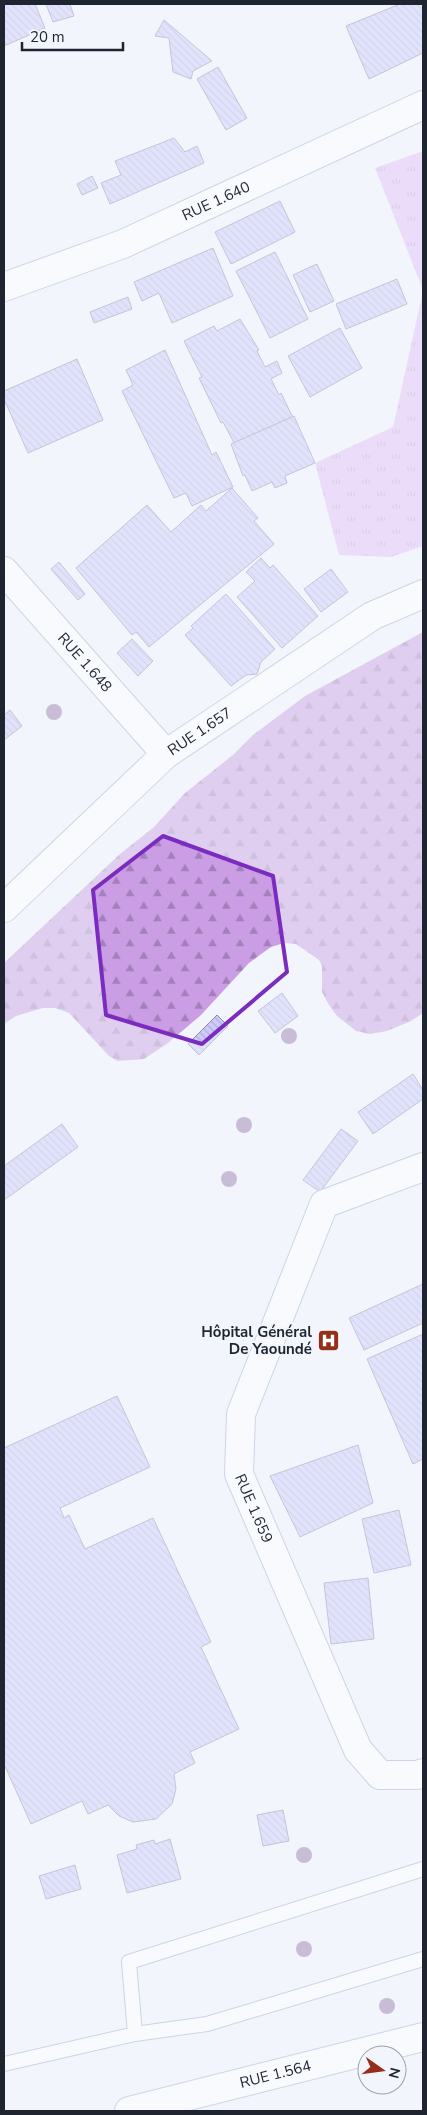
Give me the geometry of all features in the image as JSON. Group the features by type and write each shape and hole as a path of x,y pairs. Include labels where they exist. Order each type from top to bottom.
{"street":[{"name":"RUE 1.640","path":"4,287 123,244 423,106"},
{"name":"RUE 1.648","path":"4,571 166,754"},
{"name":"RUE 1.657","path":"4,908 166,754 372,616 423,594"},
{"name":"RUE 1.659","path":"423,1167 324,1204 241,1414 239,1474 358,1750 380,1775 417,1775 423,1773"},
{"name":"RUE 1.564","path":"129,2111 423,2036"}],"lane":[{"path":"135,2034 129,1962 423,1868"},
{"path":"4,2064 135,2034 207,2024 423,1959"}],"highlighted area":[{"path":"163,836 273,876 287,972 202,1044 106,1015 93,890"}],"green space":[{"path":"423,151 423,290 375,168"},
{"path":"423,291 423,546 391,557 339,555 315,463 393,427"},
{"path":"423,632 423,1013 411,1021 387,1031 370,1034 356,1031 337,1016 322,992 322,966 319,960 296,944 284,943 271,947 249,963 201,1015 168,1043 144,1059 118,1061 109,1056 69,1013 55,1008 43,1008 16,1016 4,1024 4,963 120,854 154,827 185,793 233,755 253,735 305,696"}],"building":[{"path":"4,4 35,4 45,28 4,46"},
{"path":"46,4 70,4 74,16 53,22"},
{"path":"400,4 423,4 423,53 369,79 346,26"},
{"path":"164,20 212,61 193,71 191,79 173,72 169,38 155,36"},
{"path":"218,67 247,118 226,130 197,79"},
{"path":"174,138 185,152 197,146 204,163 110,204 101,183 121,175 115,161"},
{"path":"92,176 98,188 82,195 77,184"},
{"path":"280,201 295,232 231,264 215,232"},
{"path":"213,248 233,296 172,323 159,293 142,301 134,282"},
{"path":"275,252 308,319 270,338 236,271"},
{"path":"317,264 334,301 310,312 293,275"},
{"path":"397,279 407,304 346,329 336,304"},
{"path":"128,297 132,309 94,323 90,312"},
{"path":"240,319 259,350 257,351 265,367 277,361 282,373 271,379 279,395 281,393 297,426 269,440 270,443 241,456 223,422 221,423 199,378 202,377 184,341 214,326 217,331"},
{"path":"340,328 362,368 310,397 288,356"},
{"path":"165,350 212,455 216,452 233,487 192,506 186,493 174,498 122,391 133,385 126,370"},
{"path":"77,359 103,420 28,453 4,399 4,391"},
{"path":"294,416 315,463 285,476 287,483 275,488 272,482 252,491 245,475 243,476 231,444"},
{"path":"232,488 258,518 254,521 274,544 149,647 136,632 132,635 76,568 147,505 171,532 201,505 206,511"},
{"path":"261,558 270,568 273,565 318,616 282,648 237,597 255,581 246,572"},
{"path":"59,562 85,594 78,600 51,569"},
{"path":"331,569 348,592 321,612 304,589"},
{"path":"226,594 275,649 261,662 257,674 246,675 231,686 185,635 193,628 191,626"},
{"path":"132,639 153,661 138,676 117,653"},
{"path":"10,710 22,726 4,740 4,715"},
{"path":"282,993 298,1016 275,1033 258,1011"},
{"path":"217,1015 228,1026 199,1055 188,1044"},
{"path":"413,1074 423,1090 423,1099 373,1134 358,1112"},
{"path":"62,1124 78,1147 4,1200 4,1166"},
{"path":"341,1129 358,1141 320,1192 303,1180"},
{"path":"423,1284 423,1323 364,1350 349,1318"},
{"path":"423,1334 423,1459 413,1464 367,1359"},
{"path":"117,1396 150,1467 60,1508 64,1518 69,1515 85,1549 153,1518 211,1642 201,1647 239,1729 190,1752 195,1763 174,1774 176,1789 172,1804 156,1819 133,1822 119,1816 108,1805 88,1814 82,1801 31,1824 4,1764 4,1448"},
{"path":"358,1445 373,1503 300,1537 270,1476"},
{"path":"399,1510 411,1565 374,1573 362,1519"},
{"path":"368,1578 374,1639 331,1644 324,1583"},
{"path":"283,1810 289,1841 263,1846 257,1815"},
{"path":"170,1839 181,1879 127,1893 117,1855 137,1849 136,1845 154,1840 155,1844"},
{"path":"75,1865 81,1889 46,1899 39,1876"}],"place":[{"name":"Hôpital Général De Yaoundé","path":"328,1341"}]}
